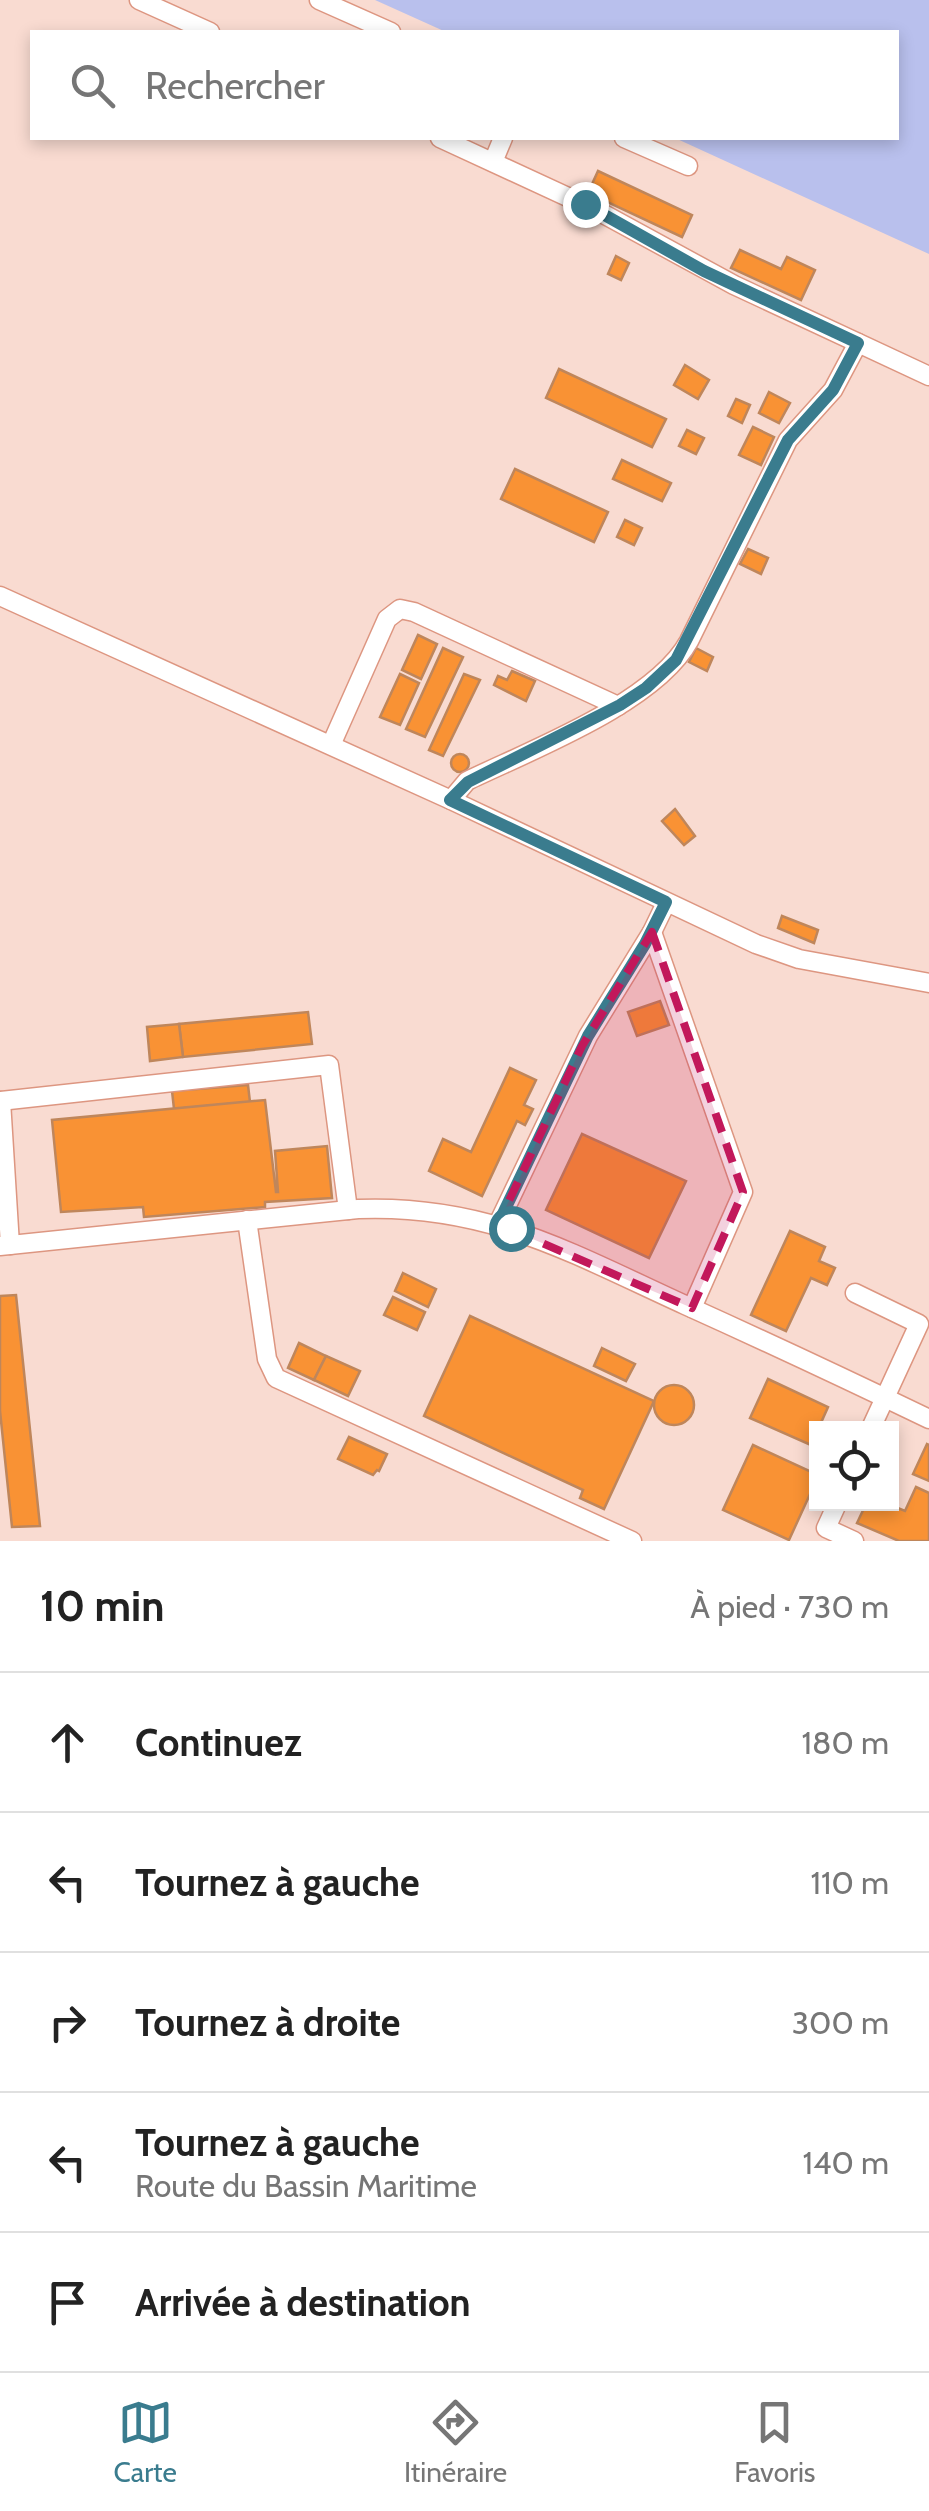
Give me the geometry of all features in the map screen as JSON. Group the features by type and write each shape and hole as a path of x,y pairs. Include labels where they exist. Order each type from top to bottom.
{"street":[{"path":"138,0 206,30"},
{"path":"319,0 386,30"},
{"path":"444,140 598,211 719,278 929,376"},
{"path":"492,162 503,140"},
{"path":"629,140 688,166"},
{"path":"450,800 468,782 618,706 663,674 685,648 788,440 833,390 858,343"},
{"path":"0,596 789,956 929,984"},
{"path":"331,746 387,620 397,610 414,612 618,706"},
{"path":"498,1224 588,1036 666,902"},
{"path":"652,932 743,1192 692,1308"},
{"path":"348,1210 330,1065 1,1101 5,1245 348,1210 414,1210 498,1224 538,1238 929,1419"},
{"path":"247,1220 268,1359 276,1378 632,1541"},
{"path":"855,1294 919,1324 874,1421"},
{"path":"834,1511 823,1535 854,1541"}],"highlighted area":[{"path":"652,932 743,1192 692,1308 498,1224 582,1046"}],"water":[{"path":"375,0 929,0 929,254 679,140 899,140 899,30 442,30"}],"building":[{"path":"598,171 692,215 682,237 588,193"},
{"path":"740,250 781,269 787,257 815,270 801,300 731,268"},
{"path":"616,256 629,263 621,280 608,274"},
{"path":"685,365 709,380 698,399 674,385"},
{"path":"559,369 666,419 652,447 546,398"},
{"path":"769,392 790,403 779,423 759,413"},
{"path":"736,399 750,405 742,423 728,416"},
{"path":"753,427 774,437 761,465 739,455"},
{"path":"687,430 704,438 696,454 679,446"},
{"path":"622,460 671,483 662,501 613,479"},
{"path":"515,469 608,512 594,542 501,499"},
{"path":"625,520 642,528 634,545 617,537"},
{"path":"748,549 768,558 761,574 740,564"},
{"path":"418,635 437,644 421,679 402,670"},
{"path":"443,648 463,657 425,737 406,729"},
{"path":"696,648 713,657 707,671 689,662"},
{"path":"512,671 535,681 526,701 494,685 498,676 507,680"},
{"path":"400,674 419,683 400,725 380,717"},
{"path":"464,674 480,680 443,756 429,750"},
{"path":"460,754 467,756 467,770 460,772 453,770 451,763 453,756"},
{"path":"675,809 695,836 684,845 662,821"},
{"path":"782,916 818,930 814,943 778,928"},
{"path":"660,1001 669,1025 637,1036 628,1012"},
{"path":"308,1012 312,1044 183,1057 179,1024"},
{"path":"179,1024 183,1057 150,1061 147,1027"},
{"path":"510,1068 536,1080 524,1105 533,1109 525,1125 517,1121 482,1196 429,1171 443,1139 471,1152"},
{"path":"248,1085 250,1102 174,1109 172,1091"},
{"path":"265,1100 276,1192 275,1151 327,1146 332,1198 144,1217 143,1207 61,1212 52,1120"},
{"path":"582,1134 686,1181 649,1258 546,1210"},
{"path":"790,1231 825,1247 819,1261 835,1268 827,1285 811,1278 786,1331 751,1315"},
{"path":"403,1273 436,1289 428,1307 395,1291"},
{"path":"16,1295 40,1526 12,1527 0,1411 0,1296"},
{"path":"393,1297 425,1312 417,1330 384,1315"},
{"path":"470,1316 654,1401 604,1509 580,1498 583,1490 424,1416"},
{"path":"299,1343 326,1356 314,1380 288,1368"},
{"path":"602,1348 635,1364 626,1381 594,1366"},
{"path":"326,1356 360,1371 348,1396 314,1380"},
{"path":"768,1379 828,1407 822,1421 809,1421 809,1444 750,1418"},
{"path":"674,1385 688,1391 694,1405 688,1419 674,1425 660,1419 654,1405 660,1391"},
{"path":"349,1437 387,1454 379,1471 373,1475 338,1459"},
{"path":"753,1445 809,1471 809,1496 789,1540 723,1510"},
{"path":"929,1445 929,1481 913,1474"},
{"path":"916,1487 929,1493 929,1541 899,1541 857,1523 863,1511 905,1511"}],"route":[{"path":"511,1228 498,1224 582,1046 645,944 666,902 450,800 468,782 629,700 676,660 788,440 833,390 858,343 704,271 585,204"}]}
